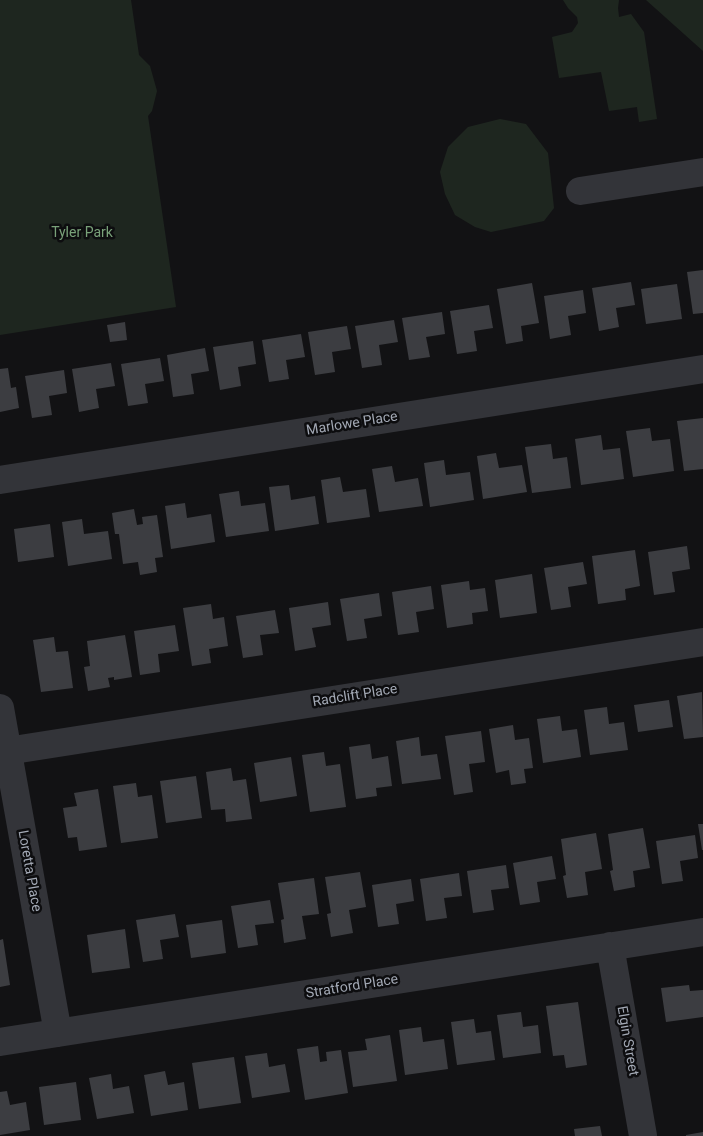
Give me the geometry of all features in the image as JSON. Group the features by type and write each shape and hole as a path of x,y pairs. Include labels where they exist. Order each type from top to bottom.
{"street":[{"path":"580,191 703,172"},
{"name":"Marlowe Place","path":"0,480 703,369"},
{"name":"Radclift Place","path":"8,751 703,642"},
{"name":"Loretta Place","path":"0,708 58,1033"},
{"name":"Stratford Place","path":"0,1042 703,932"},
{"name":"Elgin Street","path":"610,946 643,1136"}],"green space":[{"name":"Tyler Park","path":"0,0 131,0 139,55 150,66 157,91 152,111 148,116 176,307 0,335"},
{"path":"563,0 619,0 619,17 631,14 644,32 657,119 639,122 637,107 609,111 601,72 559,78 552,37 572,32 578,23 577,17"},
{"path":"646,0 703,0 703,51"},
{"path":"500,119 526,124 548,153 554,208 544,221 491,232 475,227 455,215 445,194 440,172 448,147 468,127"}],"building":[{"path":"703,270 703,313 693,314 687,272"},
{"path":"631,282 635,305 616,308 619,327 599,331 592,288"},
{"path":"532,283 539,323 521,326 523,341 506,344 497,289"},
{"path":"677,284 682,319 646,324 641,289"},
{"path":"583,290 586,313 568,316 571,335 550,339 544,296"},
{"path":"489,305 493,328 474,331 477,351 457,354 450,311"},
{"path":"442,312 445,334 426,337 430,357 409,360 402,318"},
{"path":"394,320 398,342 379,345 382,365 362,368 355,326"},
{"path":"125,322 127,340 110,342 107,325"},
{"path":"347,326 351,349 332,352 335,372 315,375 308,332"},
{"path":"301,334 305,357 286,360 289,379 269,382 262,340"},
{"path":"253,341 256,364 238,367 241,386 220,390 213,347"},
{"path":"205,348 209,371 191,374 194,394 173,397 167,355"},
{"path":"160,358 164,381 145,384 148,403 128,406 121,364"},
{"path":"111,363 115,386 96,389 99,408 79,412 72,369"},
{"path":"8,368 11,388 16,387 19,408 0,412 0,369"},
{"path":"64,370 67,393 49,396 52,415 32,418 25,376"},
{"path":"703,418 703,469 684,471 677,421"},
{"path":"650,428 652,441 670,439 674,471 633,477 626,431"},
{"path":"601,435 603,450 620,448 624,479 581,485 575,439"},
{"path":"551,444 553,459 567,457 571,488 532,493 525,447"},
{"path":"496,453 499,468 522,465 527,492 483,499 477,456"},
{"path":"444,460 446,475 470,472 474,500 430,507 424,463"},
{"path":"392,466 395,482 418,478 423,506 379,512 372,469"},
{"path":"340,477 343,492 366,489 370,517 327,523 321,480"},
{"path":"289,485 291,500 315,496 319,524 275,531 269,487"},
{"path":"239,491 241,506 265,503 269,531 226,537 219,494"},
{"path":"185,503 187,518 211,514 215,542 171,549 165,506"},
{"path":"134,509 137,525 143,524 142,517 157,515 163,557 155,558 157,572 140,575 138,562 123,564 119,534 115,534 112,513"},
{"path":"82,519 84,534 108,531 112,559 68,566 62,522"},
{"path":"50,524 54,557 18,562 14,529"},
{"path":"687,546 690,569 672,572 675,592 654,595 648,552"},
{"path":"635,550 640,586 625,589 626,600 598,604 592,556"},
{"path":"583,562 587,584 568,587 571,607 551,610 544,568"},
{"path":"532,574 537,613 500,618 495,580"},
{"path":"469,581 470,590 485,588 488,611 472,613 473,624 447,628 441,585"},
{"path":"431,586 434,609 416,612 419,632 398,635 392,592"},
{"path":"379,593 382,616 364,619 367,638 347,641 340,599"},
{"path":"328,602 331,625 312,628 316,647 295,651 289,608"},
{"path":"211,604 213,619 224,617 228,646 209,649 211,663 192,666 183,608"},
{"path":"275,610 279,633 260,635 263,655 243,658 236,616"},
{"path":"175,625 179,651 158,654 160,672 140,675 134,631"},
{"path":"125,635 132,677 114,680 114,677 108,678 110,687 88,691 84,667 90,666 87,641"},
{"path":"54,637 56,652 68,651 73,688 41,692 33,640"},
{"path":"702,692 703,737 684,739 677,696"},
{"path":"669,700 673,727 638,732 634,705"},
{"path":"607,707 609,724 624,722 628,750 590,755 584,710"},
{"path":"560,716 562,731 577,729 581,757 543,763 537,719"},
{"path":"513,725 515,740 529,738 533,768 524,769 526,783 511,785 509,770 496,773 489,729"},
{"path":"481,731 485,762 469,764 473,792 454,795 445,736"},
{"path":"419,737 421,756 437,754 441,779 402,784 396,741"},
{"path":"370,744 372,759 388,756 392,786 376,788 377,796 356,799 349,747"},
{"path":"324,752 326,766 340,764 346,807 310,812 302,755"},
{"path":"291,757 297,796 260,802 254,763"},
{"path":"231,768 233,781 246,779 252,819 226,822 225,809 211,810 206,772"},
{"path":"196,776 202,818 166,823 160,781"},
{"path":"136,783 138,797 152,795 158,838 121,843 113,786"},
{"path":"98,789 107,847 79,851 77,837 68,838 63,808 77,806 74,793"},
{"path":"698,824 703,824 703,850 702,850"},
{"path":"643,828 650,868 633,871 635,887 614,891 610,871 613,870 608,834"},
{"path":"596,833 602,869 585,872 588,895 567,898 563,876 566,875 561,839"},
{"path":"695,835 698,858 680,861 683,881 662,884 656,841"},
{"path":"552,856 556,879 537,882 540,902 520,905 513,863"},
{"path":"506,865 509,888 491,890 494,910 473,913 467,871"},
{"path":"360,872 366,907 349,910 353,933 331,937 327,914 331,913 325,877"},
{"path":"459,873 462,896 444,898 447,918 426,921 420,879"},
{"path":"314,878 319,914 302,916 306,939 284,943 281,920 284,919 278,883"},
{"path":"411,879 414,901 396,904 399,924 378,927 372,885"},
{"path":"270,900 274,923 255,925 258,945 238,948 231,906"},
{"path":"175,914 179,937 160,940 163,959 143,962 136,920"},
{"path":"222,920 226,953 191,958 186,925"},
{"path":"125,929 130,968 92,973 87,935"},
{"path":"3,939 10,985 0,987 0,940"},
{"path":"689,985 690,991 703,990 703,1017 666,1022 661,988"},
{"path":"578,1002 587,1065 566,1068 564,1055 553,1056 546,1006"},
{"path":"521,1012 523,1027 538,1025 541,1053 503,1058 497,1015"},
{"path":"474,1019 476,1033 491,1031 495,1060 457,1065 451,1022"},
{"path":"421,1027 423,1042 444,1039 448,1069 405,1075 399,1030"},
{"path":"390,1035 397,1081 353,1087 348,1052 367,1050 365,1039"},
{"path":"318,1046 320,1062 327,1061 326,1052 341,1050 348,1093 305,1100 297,1049"},
{"path":"267,1053 269,1067 285,1064 290,1092 252,1098 245,1056"},
{"path":"234,1057 241,1103 199,1109 192,1063"},
{"path":"165,1071 168,1085 184,1082 188,1110 151,1116 144,1075"},
{"path":"111,1074 113,1089 129,1086 134,1113 97,1119 89,1078"},
{"path":"76,1082 81,1120 44,1125 39,1087"},
{"path":"7,1091 10,1105 26,1102 30,1130 0,1135 0,1092"},
{"path":"600,1126 602,1136 575,1136 574,1129"},
{"path":"703,1132 703,1136 686,1136 686,1135"}]}
